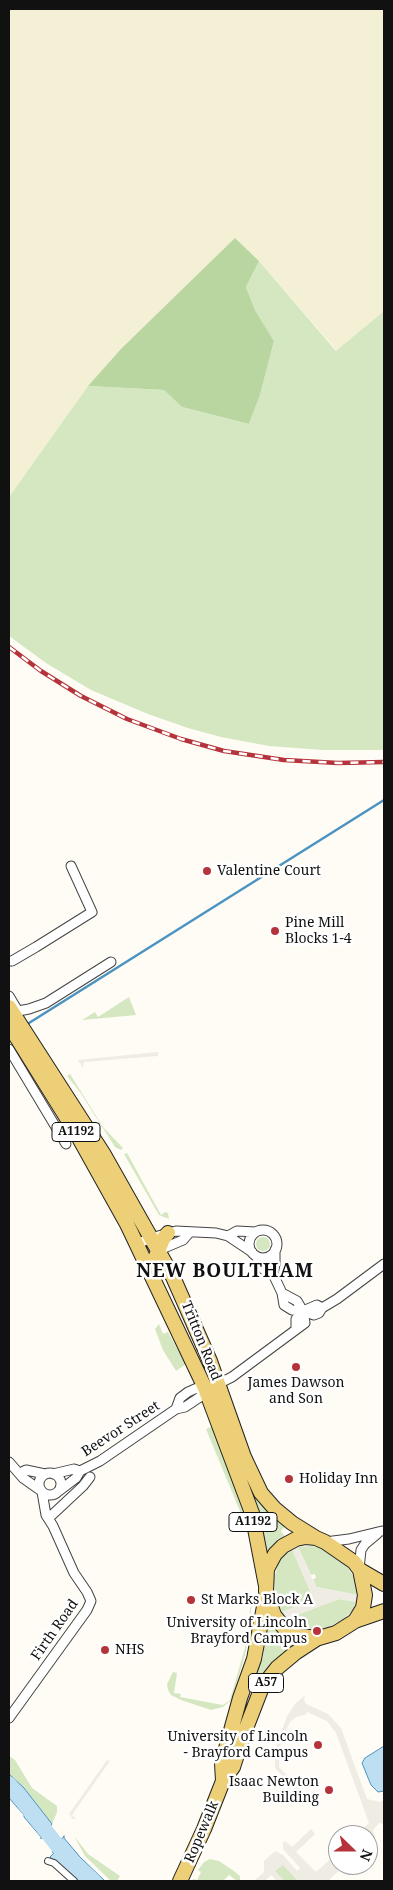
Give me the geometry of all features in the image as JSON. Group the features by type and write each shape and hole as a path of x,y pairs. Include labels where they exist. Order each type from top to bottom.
{"main road":[{"name":"Tritton Road","path":"9,1006 103,1154 186,1303 252,1513 266,1589"},
{"name":"Tritton Road","path":"9,1025 78,1136 128,1224 180,1337 212,1386 261,1493 275,1509 292,1523 321,1540"},
{"path":"168,1233 158,1250 155,1264 177,1318 180,1337"},
{"path":"384,1584 360,1569 346,1555 321,1540 296,1539 283,1546 274,1554 267,1569 266,1589 274,1615 285,1629 297,1636 319,1638 336,1633 355,1621 384,1611"},
{"path":"355,1621 362,1608 365,1594 360,1569"},
{"name":"Ropewalk","path":"222,1781 222,1763 240,1698 254,1659 266,1589"},
{"name":"Ropewalk","path":"180,1881 204,1829 222,1781 233,1767 245,1728 262,1688 276,1668 319,1638"}],"street":[{"path":"9,961 36,947 92,912 71,866"},
{"path":"9,996 18,1011 29,1009 46,1003 111,962"},
{"path":"9,1049 66,1144"},
{"path":"136,1244 168,1233 181,1231 189,1233 216,1233 228,1236 262,1258 268,1257 275,1250"},
{"path":"228,1236 237,1231 265,1231 273,1235 276,1240 275,1264 272,1274"},
{"path":"256,1232 250,1240 249,1246 264,1270 272,1274 282,1293 297,1301 303,1311 314,1315 384,1264"},
{"path":"143,1256 182,1240 189,1233"},
{"name":"Beevor Street","path":"57,1492 76,1478 80,1471 117,1451 176,1409 185,1407 200,1397 212,1386 232,1377 288,1337 296,1328 305,1323 303,1311"},
{"path":"9,1462 23,1478 48,1495 57,1492 61,1481 49,1474 26,1470 20,1473"},
{"name":"Beevor Street","path":"49,1474 74,1469 80,1471"},
{"path":"41,1491 39,1481 49,1474"},
{"path":"52,1516 90,1477"},
{"name":"Firth Road","path":"9,1718 87,1610 91,1601 74,1573 53,1526 46,1515 41,1491"},
{"name":"Firth Road","path":"53,1526 52,1516 57,1492"},
{"path":"321,1540 349,1539 383,1531"},
{"path":"360,1569 362,1550 365,1544 383,1531"},
{"path":"48,1861 54,1863 74,1881"}],"shaded area":[{"path":"9,9 384,9 384,311 337,351 259,261 235,238 88,386 9,497"},
{"path":"158,1052 158,1056 84,1062 83,1068 78,1060"},
{"path":"298,1547 316,1587 358,1595 356,1602 339,1599 286,1619 282,1612 314,1600 292,1549"},
{"path":"305,1695 304,1700 306,1704 328,1714 341,1728 367,1799 380,1802 384,1800 384,1824 367,1825 369,1823 336,1733 327,1721 307,1712 305,1715 296,1717 290,1722 281,1740 279,1767 306,1795 303,1798 275,1768 275,1750 287,1716 295,1704"},
{"path":"107,1760 110,1761 72,1815 76,1819 73,1819 69,1814"},
{"path":"311,1829 315,1834 296,1852 316,1872 328,1861 328,1875 334,1875 330,1879 332,1881 298,1881 283,1865 275,1871 284,1881 277,1881 271,1875 265,1881 254,1881 264,1872 264,1861 275,1851 283,1855 297,1871 300,1868 283,1849 283,1843 285,1841 292,1847"}],"green space":[{"path":"235,238 259,261 246,287 255,310 274,341 260,395 249,424 182,407 164,390 88,386 121,349"},
{"path":"259,261 336,351 384,311 384,750 323,750 269,746 221,737 188,728 148,714 91,690 46,663 9,636 9,497 88,386 164,390 182,407 249,424 260,395 274,341 255,310 246,287"},
{"path":"129,997 136,1015 82,1020 95,1012 98,1017"},
{"path":"70,1074 103,1127 123,1148 121,1150 115,1147 80,1092 67,1076"},
{"path":"127,1153 161,1215 165,1212 168,1213 169,1219 159,1215 124,1154"},
{"path":"260,1237 266,1237 270,1244 266,1251 260,1251 256,1247 256,1241"},
{"path":"159,1324 163,1334 168,1332 186,1364 176,1371 163,1350 155,1329"},
{"path":"213,1426 244,1506 251,1538 206,1429"},
{"path":"253,1489 285,1526 281,1531 285,1537 266,1554 249,1491"},
{"path":"298,1547 318,1547 347,1566 356,1581 358,1595 316,1587 313,1579 316,1578 315,1574 311,1575"},
{"path":"292,1549 314,1600 282,1612 275,1595 274,1579 279,1561"},
{"path":"252,1595 246,1651 231,1700 223,1707 211,1710 171,1695 167,1684 173,1672 177,1673 174,1693 181,1694 180,1697 223,1705 230,1700 245,1648"},
{"path":"339,1599 356,1602 354,1609 343,1620 322,1630 304,1630 286,1619"},
{"path":"275,1628 290,1640 302,1645 259,1680 255,1678 263,1657 267,1629 273,1630"},
{"path":"9,1756 15,1760 32,1788 57,1806 57,1812 52,1824 24,1788 9,1774"},
{"path":"74,1836 88,1854 120,1876 117,1881 111,1881 85,1856"},
{"path":"210,1859 219,1861 234,1871 240,1876 240,1881 229,1875 225,1881 192,1881 193,1879 197,1880 201,1872 198,1870 204,1862"},
{"path":"283,1864 298,1881 284,1881 275,1871"}],"water":[{"path":"384,1746 384,1791 378,1792 371,1785 362,1763 365,1758"},
{"path":"9,1774 24,1788 52,1824 41,1839 9,1798"},
{"path":"64,1836 80,1857 105,1881 77,1881 50,1857"}],"waterway":[{"path":"29,1023 384,800"},
{"path":"9,1784 64,1854 94,1881"}],"railway":[{"path":"9,647 41,671 81,696 127,719 181,739 224,751 284,760 338,763 384,762"}],"place":[{"name":"Valentine Court","path":"207,871"},
{"name":"Pine Mill Blocks 1-4","path":"275,931"},
{"name":"James Dawson and Son","path":"296,1367"},
{"name":"Holiday Inn","path":"289,1479"},
{"name":"St Marks Block A","path":"191,1600"},
{"name":"University of Lincoln Brayford Campus","path":"317,1631"},
{"name":"NHS","path":"105,1650"},
{"name":"University of Lincoln - Brayford Campus","path":"318,1745"},
{"name":"Isaac Newton Building","path":"329,1790"}],"district":[{"name":"NEW BOULTHAM","path":"225,1272"}]}
